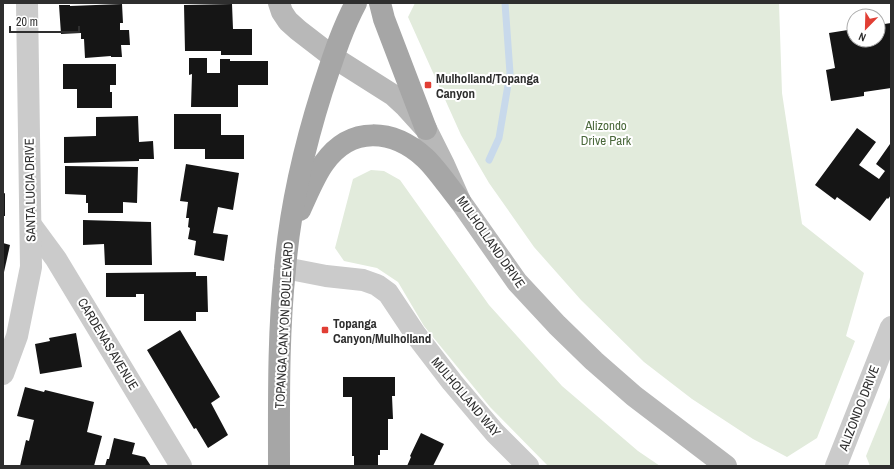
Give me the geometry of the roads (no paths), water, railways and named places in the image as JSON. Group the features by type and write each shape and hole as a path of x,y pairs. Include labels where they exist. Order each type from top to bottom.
{"main road":[{"name":"MULHOLLAND DRIVE","path":"279,3 288,22 333,57 393,95 426,129 460,201 517,282 557,325 594,361 634,396 726,466"},
{"name":"TOPANGA CANYON BOULEVARD","path":"279,466 279,376 285,268 296,191 312,122 333,57 356,3"},
{"path":"380,3 384,19 426,129"},
{"path":"290,232 324,163 342,144 360,137 376,135 391,137 408,145 426,159 460,201"}],"street":[{"name":"SANTA LUCIA DRIVE","path":"3,374 17,336 31,267 27,3"},
{"name":"CARDENAS AVENUE","path":"31,225 56,259 181,466"},
{"name":"MULHOLLAND WAY","path":"285,268 326,276 362,280 377,285 388,293 416,335 452,382 495,433 528,466"},
{"name":"ALIZONDO DRIVE","path":"836,466 891,327"},
{"path":"822,466 851,427"},
{"path":"843,466 851,427"}],"waterway":[{"path":"489,160 499,138 510,73 505,3"}],"place":[{"name":"Mulholland/Topanga Canyon","path":"428,85"},
{"name":"Topanga Canyon/Mulholland","path":"325,330"}],"park label":[{"name":"Alizondo Drive Park","path":"606,132"}]}
